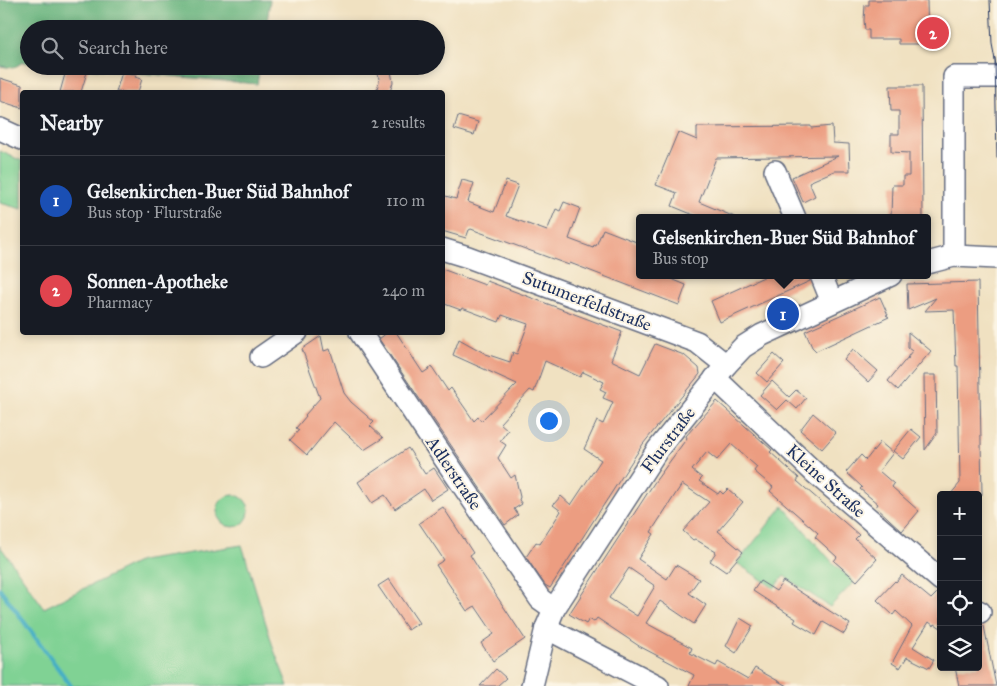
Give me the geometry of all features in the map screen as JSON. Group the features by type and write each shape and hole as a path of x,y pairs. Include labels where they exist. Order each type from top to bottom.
{"street":[{"path":"954,256 954,77 997,77"},
{"path":"0,129 20,138"},
{"path":"775,171 793,214"},
{"name":"Sutumerfeldstraße","path":"445,250 468,256 697,342 720,371"},
{"path":"931,262 954,256 997,258"},
{"path":"823,279 832,302"},
{"name":"Flurstraße","path":"532,686 550,618 658,449 720,371 743,347 762,335 882,279"},
{"path":"260,357 293,335"},
{"name":"Adlerstraße","path":"362,335 540,599 550,618 658,686"},
{"name":"Kleine Straße","path":"720,371 815,473 937,577"}],"green space":[{"path":"0,0 270,0 267,20 20,20 20,64 13,68 0,66"},
{"path":"162,75 258,75 257,84"},
{"path":"0,151 20,160 20,208 0,203"},
{"path":"233,495 239,496 244,500 248,505 248,517 244,522 239,526 233,527 227,526 222,522 218,517 217,511 218,505 222,500 227,496"},
{"path":"783,506 833,563 854,582 830,607 784,576 774,588 737,563"},
{"path":"242,545 274,650 288,686 0,686 0,546 44,608 140,561"}],"building":[{"path":"869,0 927,0 928,44 899,44 899,39 869,39 869,30 865,30 864,20 865,5 869,5"},
{"path":"65,75 86,75 82,90 61,90"},
{"path":"121,75 136,75 135,77 142,79 139,90 117,90"},
{"path":"378,75 392,75 393,82 391,90 377,90 380,78"},
{"path":"0,78 22,85 22,90 20,90 20,107 0,101"},
{"path":"890,86 922,86 923,214 891,214 892,185 903,185 903,176 909,176 909,153 891,152 891,134 899,134 899,111 891,111"},
{"path":"458,116 478,122 474,135 454,129"},
{"path":"811,126 811,128 832,126 833,143 849,144 850,171 834,171 809,182 815,196 803,202 792,177 838,156 716,158 699,202 728,214 691,214 672,206 677,193 656,185 678,132 697,140 697,127"},
{"path":"462,180 474,183 468,202 494,212 506,181 518,185 506,216 547,231 556,209 560,211 564,202 580,208 569,239 593,248 594,245 596,246 603,229 636,242 636,279 672,279 686,285 679,305 570,263 569,265 471,229 466,238 445,232 445,196 456,199"},
{"path":"445,270 485,285 487,281 622,332 611,360 640,374 655,344 684,355 699,368 700,374 643,444 550,588 545,585 526,557 536,542 540,544 561,511 553,505 561,496 571,505 601,460 584,449 597,421 603,424 613,402 603,398 606,392 600,389 604,382 583,372 580,377 545,361 534,392 530,390 500,423 508,430 500,441 506,445 498,458 511,478 515,475 519,500 522,504 514,509 518,515 505,525 379,339 384,335 398,335 423,373 432,367 448,391 451,388 474,421 478,417 481,421 517,384 453,355 459,339 486,354 510,362 513,352 517,354 528,324 502,315 499,322 462,308 461,310 445,304"},
{"path":"759,279 810,279 810,281 720,322 711,301"},
{"path":"978,282 982,491 953,491 960,483 958,366 956,366 954,310 925,311 936,298 908,310 907,284"},
{"path":"880,297 888,315 886,315 889,317 816,351 812,347 805,331"},
{"path":"908,332 931,351 898,390 888,381 912,351 908,348"},
{"path":"321,336 324,351 330,349 344,393 351,402 374,422 370,426 383,438 364,450 334,422 307,455 290,440 299,430 296,428 305,415 320,398 302,349"},
{"path":"853,349 878,371 868,382 844,360"},
{"path":"774,354 784,363 767,382 757,373"},
{"path":"924,375 936,375 937,433 925,450"},
{"path":"772,381 789,397 796,390 806,398 797,409 787,400 777,410 760,395"},
{"path":"717,401 772,450 770,452 799,478 797,481 859,535 855,539 877,559 857,581 834,561 837,557 815,537 818,533 770,491 773,487 754,471 757,467 731,444 717,460 707,452 692,470 702,478 699,481 718,494 720,491 723,494 728,489 743,502 718,531 743,552 726,572 710,561 716,552 695,539 693,540 683,531 709,502 682,484 651,532 654,534 638,559 667,579 676,565 699,579 689,593 706,605 694,624 660,601 646,623 692,648 690,653 716,666 718,662 748,679 755,668 787,686 689,686 694,675 639,646 597,618 594,622 589,619 586,624 569,614 654,483 687,438 686,436","holes":["629,568 655,586 637,616 609,598"]},
{"path":"813,413 836,433 822,449 800,430"},
{"path":"911,429 921,437 903,459 893,451"},
{"path":"880,442 893,453 879,471 894,484 892,487 919,511 902,531 876,507 878,504 860,489 862,487 846,472 861,455 866,460"},
{"path":"408,448 425,474 434,468 448,489 431,500 424,489 395,509 385,495 372,503 358,482"},
{"path":"443,507 473,553 470,555 525,639 493,661 481,643 494,634 475,606 467,611 436,565 444,560 419,523"},
{"path":"902,575 931,599 937,593 937,625 935,624 934,626 929,622 913,647 934,660 929,668 907,657 900,668 892,663 912,626 896,611 893,615 877,600"},
{"path":"389,579 419,623 408,630 378,586"},
{"path":"760,581 776,591 783,581 850,624 844,634 823,622 816,635 794,622 796,619 753,591"},
{"path":"740,618 753,626 736,653 726,646"},
{"path":"982,626 984,626 996,686 959,686 956,671 982,671"},
{"path":"496,669 506,678 497,686 480,686"}],"waterway":[{"path":"0,589 71,686"}],"tram line":[{"path":"990,0 992,44 996,65"},
{"path":"995,58 997,158"}],"place":[{"name":"Sonnen-Apotheke","path":"933,33"},
{"name":"Gelsenkirchen-Buer Süd Bahnhof","path":"783,314"}]}
